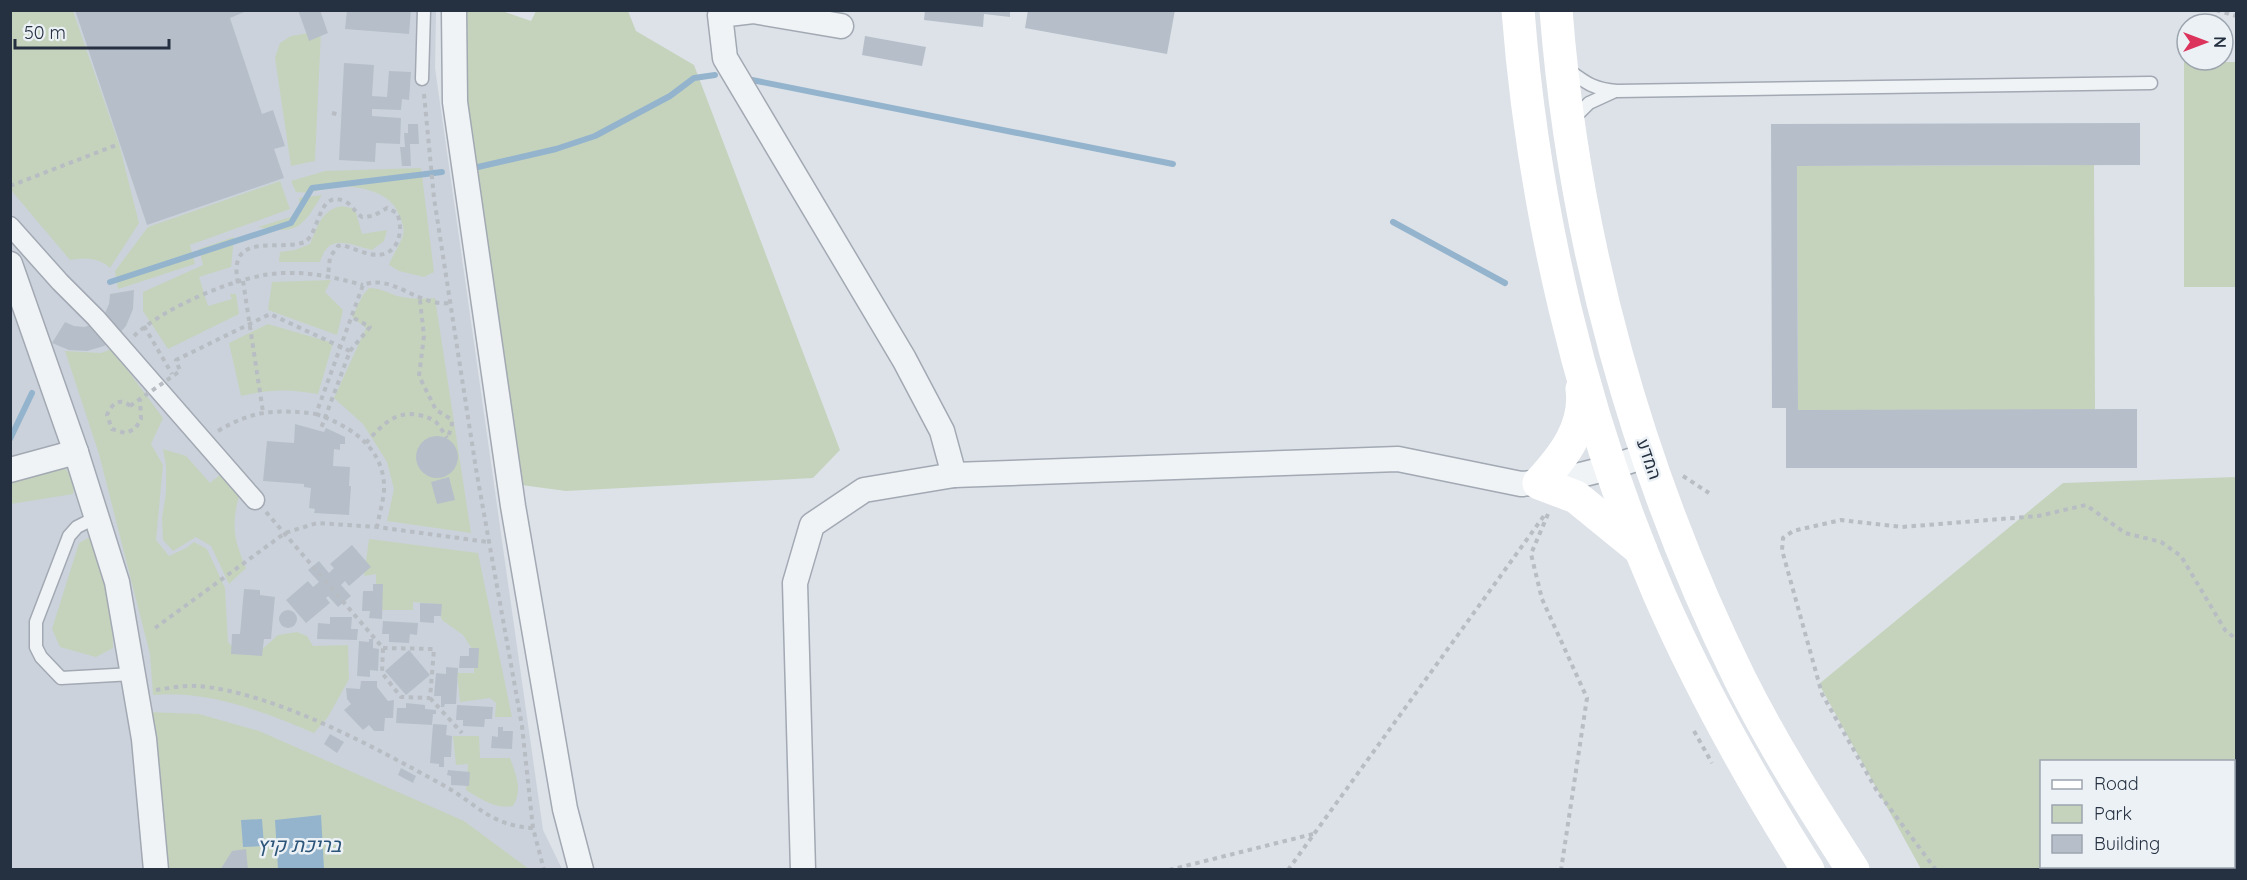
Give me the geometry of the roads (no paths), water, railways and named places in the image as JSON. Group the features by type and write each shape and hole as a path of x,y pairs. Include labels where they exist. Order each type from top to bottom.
{"main road":[{"path":"1518,10 1533,142 1554,250 1594,416 1611,468 1642,551 1678,634 1715,710 1808,870"},
{"name":"המדע","path":"1556,10 1569,124 1584,216 1601,298 1647,456 1719,634 1741,680 1795,779 1853,870"},
{"path":"1575,343 1583,400 1576,428 1572,442 1539,483 1576,497 1642,551"}],"street":[{"path":"454,10 455,102 513,506 565,809 581,870"},
{"path":"841,26 753,11 714,13 725,58 904,359 942,431 954,475"},
{"path":"10,226 122,348 255,500"},
{"path":"10,264 98,517 117,582 144,739 156,870"},
{"path":"20,467 76,452"},
{"path":"803,870 795,583 812,525 864,490 954,475 1398,459 1521,484 1539,483 1611,468 1647,456"}],"lane":[{"path":"422,80 424,10"},
{"path":"1562,64 1588,85 1599,90 1617,91 2151,83"},
{"path":"1569,124 1589,103 1617,91"},
{"path":"98,517 76,527 69,536 36,622 36,646 41,657 61,678 136,684"}],"water":[{"name":"בריכת קיץ","path":"321,815 324,869 278,869 275,820"},
{"path":"262,819 264,846 243,847 241,820"}],"waterway":[{"path":"478,167 556,149 595,136 670,96 694,78 715,75"},
{"path":"752,80 1173,164"},
{"path":"110,282 291,223 312,188 442,172"},
{"path":"1393,222 1505,283"},
{"path":"10,439 32,393"}]}
